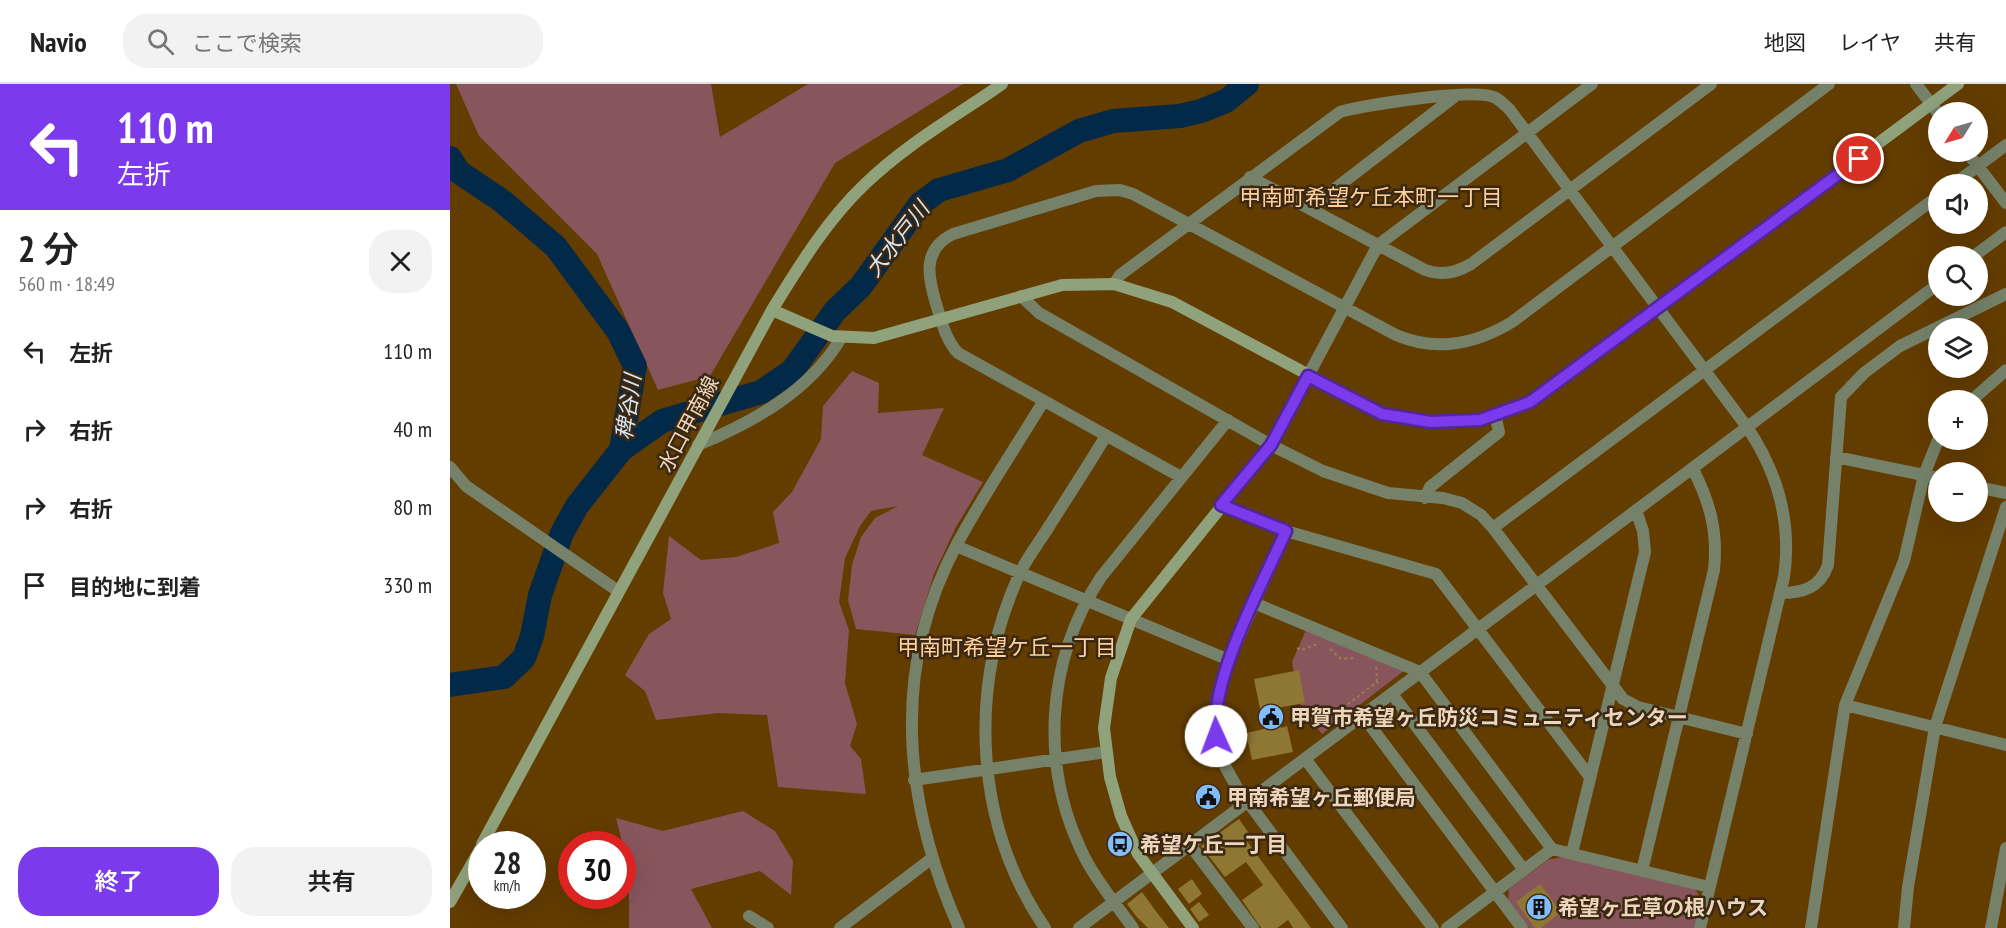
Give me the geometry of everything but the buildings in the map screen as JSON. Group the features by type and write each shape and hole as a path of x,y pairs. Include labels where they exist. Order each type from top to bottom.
{"street":[{"name":"水口甲南線","path":"489,831 772,310 807,254 864,184 908,148 1002,84"},
{"path":"1193,928 1128,836 1115,798 1104,728 1111,678 1131,619 1271,445 1378,245 1592,84"},
{"path":"1250,177 1432,272 1453,272 1471,264 1711,84"},
{"path":"1181,477 963,358 948,339 929,280 928,265 938,244 953,234 1108,189 1133,194 1407,340 1448,345 1473,341 1512,322 1829,84"},
{"path":"1916,84 1930,102"},
{"path":"1941,102 1958,84"},
{"path":"1114,284 1120,275 1340,112 1375,103 1477,94 1495,97 1510,110 1748,427 1765,454 1783,506 1786,548 1780,593 1700,928"},
{"path":"1310,208 1456,96"},
{"path":"772,310 837,337 874,338 1062,285 1114,284 1172,302 1382,414 1431,422 1480,420 1530,402 1928,114"},
{"path":"1967,174 2006,145"},
{"path":"1975,162 2006,203"},
{"path":"1493,528 1928,204"},
{"path":"1987,246 2006,232"},
{"path":"1079,928 1928,292"},
{"path":"1780,593 1806,590 1825,574 1830,556 1841,397 1864,373 1900,346 2006,294"},
{"path":"1021,296 1039,314 1271,445 1355,484 1388,493 1443,498 1468,506 1493,528 1612,686 1631,704 1747,734"},
{"path":"698,445 765,415 824,362 837,337"},
{"path":"1983,390 2006,370"},
{"path":"959,928 931,859 914,780 912,712 917,662 931,606 956,546 1043,402"},
{"path":"1425,498 1430,488 1499,432 1495,414"},
{"path":"1133,928 1081,849 1064,804 1055,759 1054,716 1062,665 1086,600 1228,420"},
{"path":"1045,928 1020,885 1005,848 993,807 987,770 985,736 992,658 1004,613 1020,573 1106,436"},
{"path":"1811,928 1845,705 1904,561 1924,475 1934,450"},
{"path":"1836,457 1928,476"},
{"path":"450,468 466,486 618,591"},
{"path":"1642,871 1715,558 1716,536 1712,513 1693,469"},
{"path":"1988,489 2006,493"},
{"path":"1221,505 1286,531 1436,574 1590,777"},
{"path":"1904,928 1908,886 1935,727 2006,507"},
{"path":"1572,853 1645,552 1643,531 1636,510"},
{"path":"1286,531 1229,660 1216,702 1215,729 1225,766 1248,802 1342,928"},
{"path":"956,546 1229,660"},
{"path":"1254,603 1420,672 1552,849 1709,887"},
{"path":"1392,694 1524,870"},
{"path":"1845,705 2006,745"},
{"path":"1363,716 1522,928"},
{"path":"914,780 1106,752"},
{"path":"1306,760 1433,928"},
{"path":"1190,845 1253,928"},
{"path":"1991,928 2006,848"},
{"path":"1447,928 1552,849"},
{"path":"840,928 931,859"},
{"name":"水口甲南線","path":"450,902 468,870"},
{"path":"749,916 768,928"}],"path":[{"path":"1319,726 1377,682 1392,694"}],"shaded area":[{"path":"456,84 711,84 720,137 808,84 963,84 835,163 710,376 658,390 597,254 479,136"},
{"path":"852,371 879,383 878,413 944,408 922,455 983,482 956,527 934,574 915,635 856,629 848,600 852,565 861,537 875,518 898,506 871,511 860,526 845,558 839,602 849,630 845,683 857,724 850,746 861,759 866,794 778,787 767,715 719,713 656,720 645,691 625,675 649,634 671,619 663,593 669,536 701,560 736,557 779,543 773,512 792,492 821,439 823,406"},
{"path":"1306,630 1405,670 1322,734 1301,707 1292,662"},
{"path":"743,811 775,831 793,861 791,895 760,871 691,889 712,928 629,928 629,909 636,909 636,831 619,831 616,818 663,831"},
{"path":"1562,857 1695,889 1701,899 1694,928 1529,928 1508,900 1509,889 1548,860"}],"waterway":[{"name":"大水戸川","path":"450,685 504,677 524,658 532,636 540,595 562,533 577,506 621,450 662,421 761,392 792,371 835,311 861,286 920,204 939,190 1008,170 1079,131 1113,121 1180,116 1201,111 1226,101 1247,84"},
{"name":"稗谷川","path":"450,158 459,172 502,201 556,247 618,331 635,366 621,450"}],"place":[{"name":"甲賀市希望ヶ丘防災コミュニティセンター","path":"1271,717"},
{"name":"甲南希望ヶ丘郵便局","path":"1208,797"},
{"name":"希望ケ丘一丁目","path":"1120,844"},
{"name":"希望ヶ丘草の根ハウス","path":"1539,907"}],"district":[{"name":"甲南町希望ケ丘本町一丁目","path":"1371,197"},
{"name":"甲南町希望ケ丘一丁目","path":"1007,647"}],"route":[{"path":"1216,736 1214,713 1221,683 1286,531 1221,505 1271,445 1308,376 1382,414 1431,422 1480,420 1530,402 1859,159"}]}
